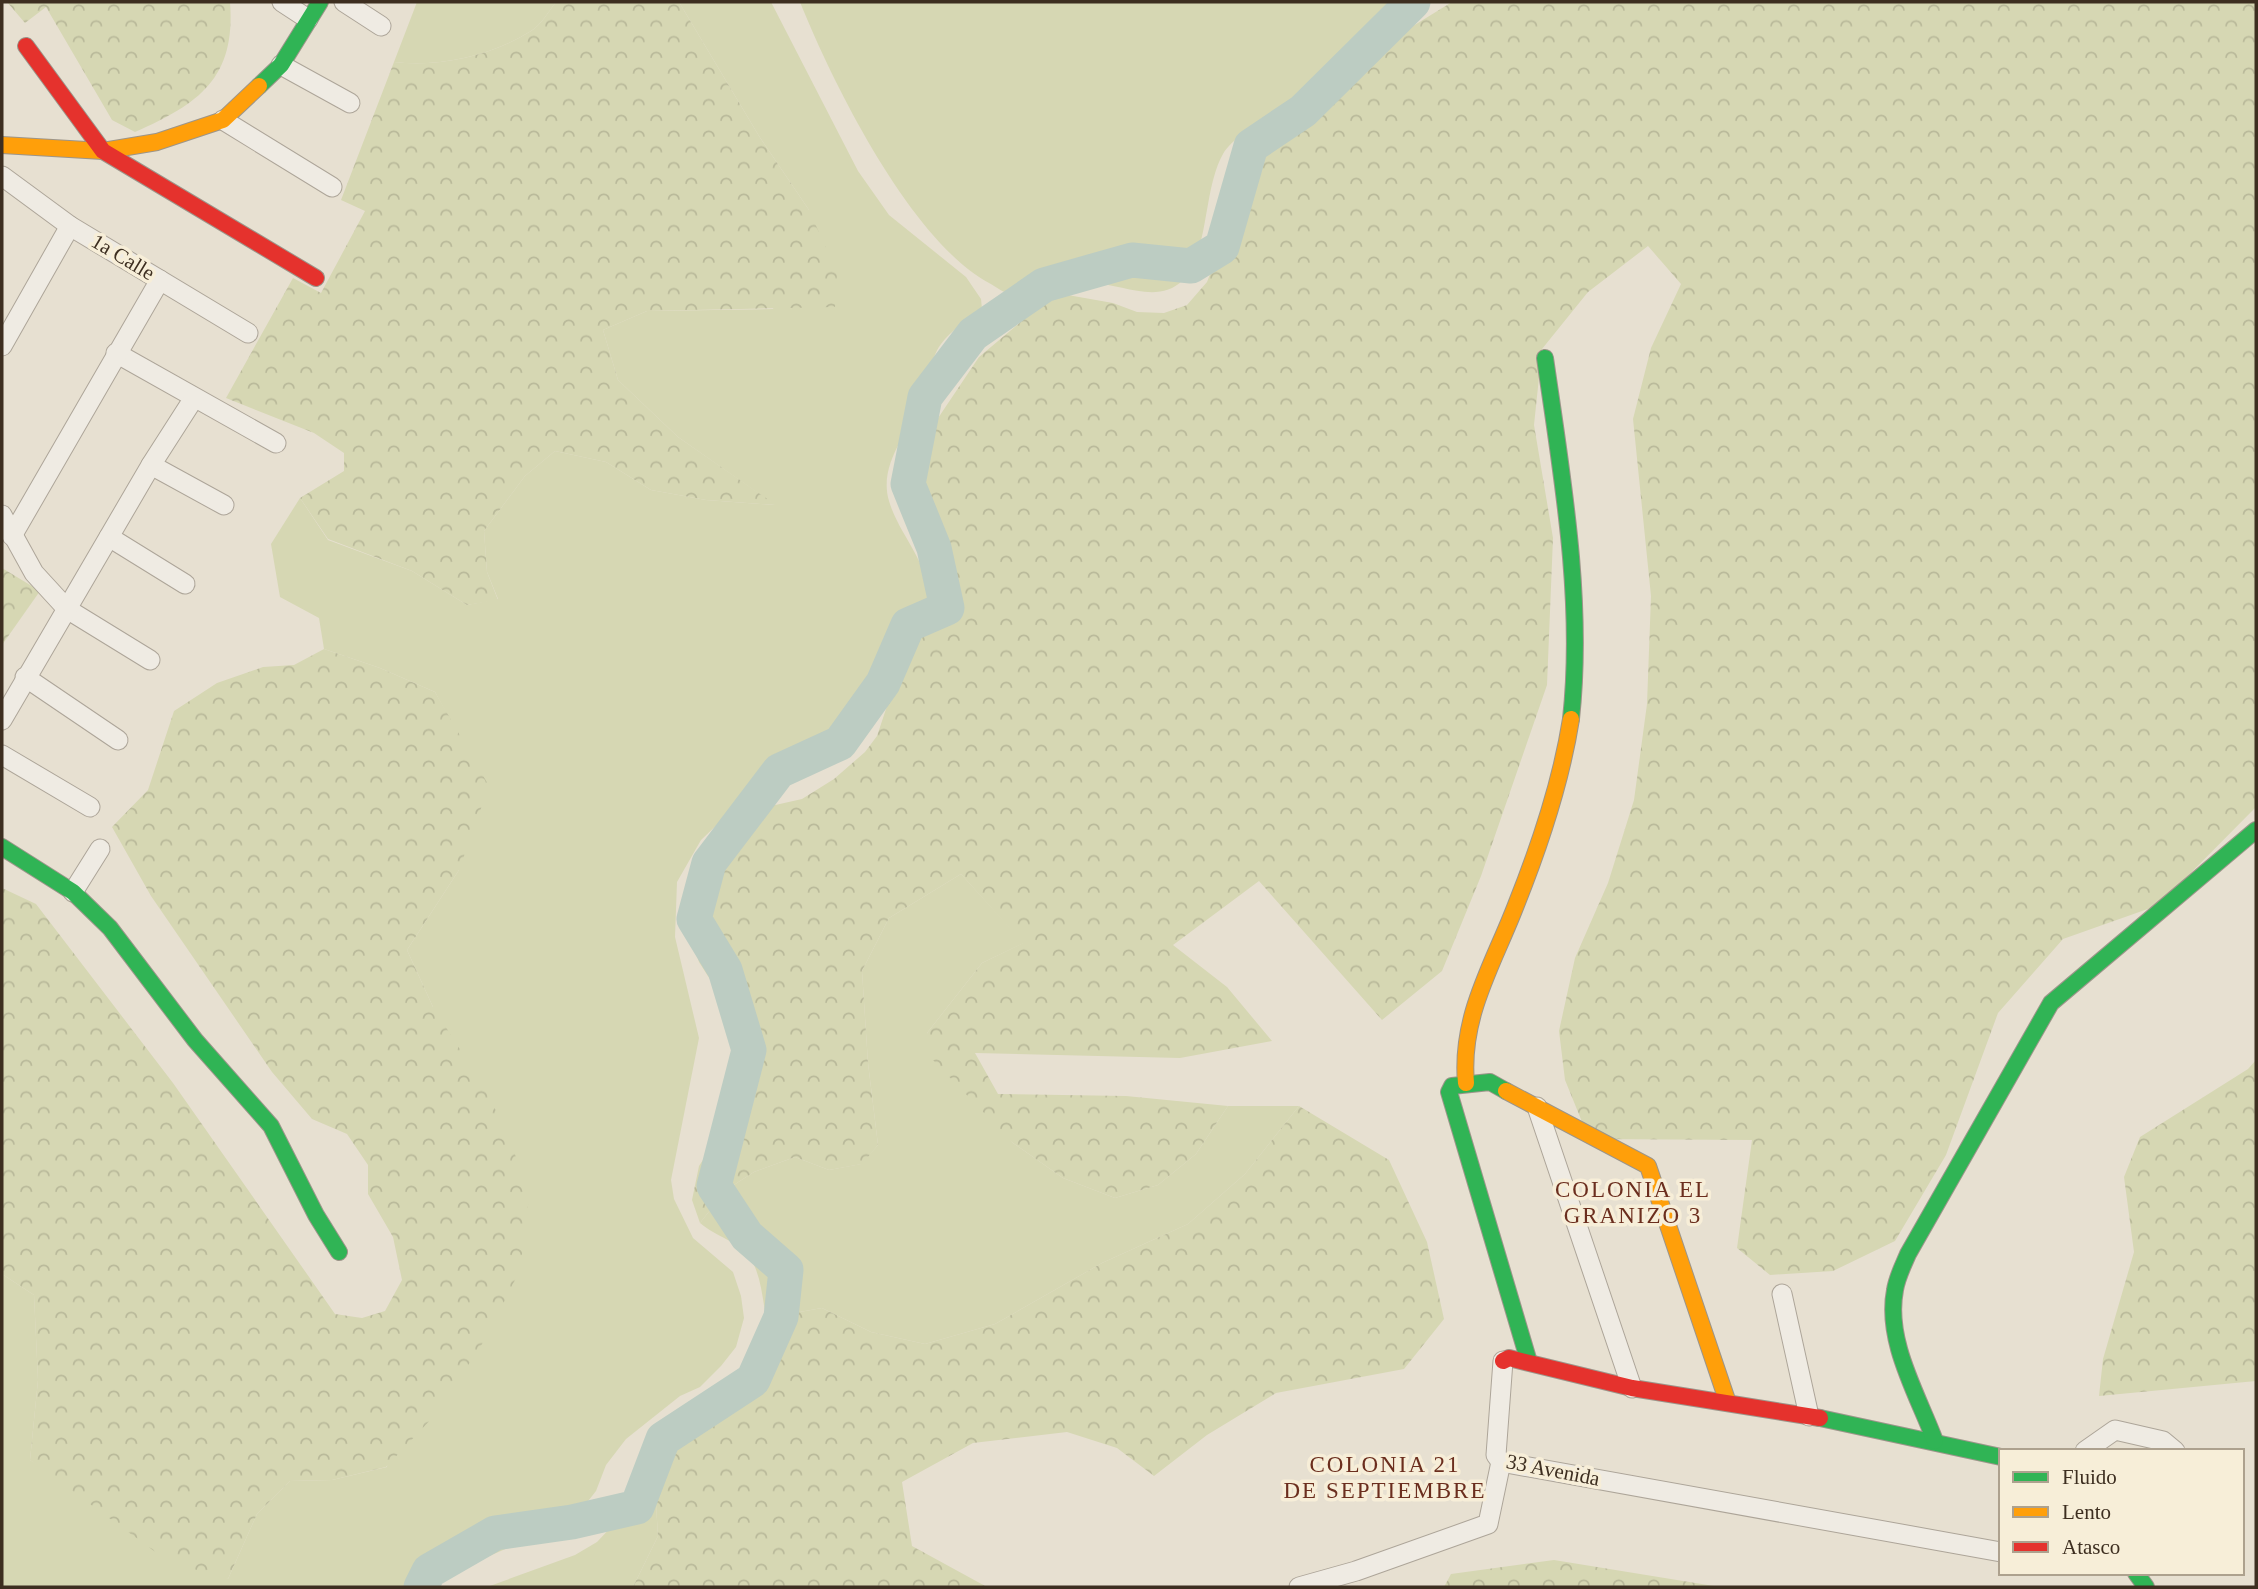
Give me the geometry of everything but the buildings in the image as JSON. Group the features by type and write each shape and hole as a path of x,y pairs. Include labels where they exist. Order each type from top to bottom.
{"street":[{"path":"282,2 308,19"},
{"path":"2,145 103,151 157,142 223,120 281,65 320,2"},
{"path":"344,2 381,26"},
{"path":"26,46 103,151 316,278"},
{"path":"281,65 350,103"},
{"path":"223,120 332,187"},
{"name":"1a Calle","path":"2,176 70,226 248,333"},
{"path":"2,346 70,226"},
{"path":"12,536 160,280"},
{"path":"116,353 276,443"},
{"path":"1466,1083 1463,1047 1472,1003 1509,923 1544,824 1565,751 1575,682 1567,499 1545,358"},
{"path":"2,720 151,465 194,398"},
{"path":"151,465 224,505"},
{"path":"2,514 34,573 67,609 150,660"},
{"path":"109,537 186,584"},
{"path":"25,677 117,740"},
{"path":"2,755 90,807"},
{"path":"1935,1441 1898,1340 1893,1315 1894,1292 1908,1254 2051,1003 2256,830"},
{"path":"2,847 73,891 110,928 195,1040 271,1126 316,1215 339,1252"},
{"path":"73,891 100,849"},
{"path":"1529,1362 1449,1092 1452,1086 1490,1082 1648,1166 1728,1404"},
{"path":"1537,1107 1632,1388"},
{"path":"1782,1294 1809,1416"},
{"name":"33 Avenida","path":"1999,1457 1809,1416 1632,1388 1509,1358 1503,1361 1496,1455 1501,1462 1999,1552"},
{"path":"2088,1449 2115,1430 2162,1441 2172,1449"},
{"path":"1299,1587 1356,1571 1489,1524 1501,1462"}],"green space":[{"path":"7,2 230,2 227,50 209,85 195,99 178,111 135,132 112,120 46,7 25,23"},
{"path":"417,2 556,2 535,28 499,47 447,61 394,62"},
{"path":"556,2 679,2 759,136 809,210 837,273 835,307 647,311 603,330 618,380 678,437 776,505 706,500 651,490 606,462 555,451 525,476 484,531 487,572 498,600 467,605 412,571 328,539 300,498 344,471 344,453 314,433 226,398 293,278 321,293 365,211 341,200 394,62 447,61 499,47 535,28"},
{"path":"679,2 771,2 858,171 889,215 966,277 981,299 982,309 950,334 937,350 922,401 896,449 888,474 889,501 924,573 929,600 898,624 883,644 855,732 846,747 815,768 785,778 745,798 701,840 677,882 675,937 699,1038 671,1180 674,1199 693,1238 733,1272 741,1296 744,1318 736,1347 700,1387 680,1396 626,1439 606,1465 596,1491 574,1519 418,1587 2,1587 2,1274 34,1295 38,1380 30,1460 228,1579 257,1514 290,1481 332,1480 387,1467 433,1007 407,950 459,870 461,740 435,692 380,668 324,649 319,618 280,597 271,544 300,498 328,540 412,571 467,605 498,599 487,572 484,531 525,476 555,451 606,462 651,490 706,500 775,505 678,437 618,380 603,330 647,311 773,309 809,210 759,136"},
{"path":"800,2 1413,2 1282,110 1228,147 1212,185 1197,254 1183,280 1163,291 1151,292 1082,283 1008,293 960,262 931,233 904,197 878,158 832,75"},
{"path":"1452,2 2256,2 2256,807 2159,905 2063,939 1998,1013 1946,1155 1895,1241 1833,1271 1770,1275 1737,1248 1752,1140 1589,1139 1565,1080 1559,1031 1575,958 1608,883 1634,800 1647,704 1651,596 1633,419 1651,348 1681,284 1648,246 1588,292 1542,349 1534,425 1553,538 1547,685 1481,876 1442,971 1382,1020 1259,881 1173,945 1227,987 1272,1041 1180,1058 975,1053 998,1094 1126,1096 1228,1106 1196,1154 1158,1185 1115,1198 1063,1178 1013,1143 933,1060 927,1033 982,963 1023,943 961,874 889,918 862,971 868,1063 878,1145 862,1164 829,1170 795,1157 754,1172 726,1190 700,1223 692,1200 699,1166 737,1108 750,1081 744,1043 734,1017 699,962 693,944 692,899 715,849 739,821 757,809 802,799 834,779 865,752 877,736 894,685 910,652 925,633 945,618 950,608 947,592 915,512 912,494 920,445 979,357 1041,301 1062,294 1113,303 1137,312 1164,313 1187,305 1207,282 1220,249 1225,192 1258,149 1323,101 1400,34"},
{"path":"2,568 40,591 2,645"},
{"path":"324,649 380,668 435,692 489,786 459,870 407,950 433,1007 489,1095 530,1189 520,1270 486,1338 435,1415 386,1467 332,1480 290,1481 257,1514 228,1579 169,1562 30,1460 38,1380 34,1295 2,1274 2,888 36,904 173,1083 335,1314 362,1318 385,1311 402,1280 393,1237 368,1194 368,1165 347,1134 312,1119 272,1072 151,896 112,827 148,790 174,711 217,683 263,667 294,665"},
{"path":"961,874 1024,943 982,963 927,1033 1013,1143 1063,1178 1115,1198 1158,1185 1196,1154 1228,1106 1299,1106 1245,1174 1188,1224 1102,1263 995,1324 925,1344 871,1332 822,1308 766,1318 759,1279 752,1260 739,1246 700,1223 726,1190 754,1172 795,1157 829,1170 861,1164 878,1145 868,1063 862,971 889,918"},
{"path":"2256,1060 2256,1381 2099,1396 2103,1359 2134,1252 2124,1177 2140,1137 2248,1069"},
{"path":"1299,1106 1389,1160 1427,1242 1444,1319 1404,1369 1276,1393 1207,1435 1154,1476 1117,1448 1067,1432 973,1443 902,1482 912,1546 987,1587 633,1587 658,1536 656,1504 648,1465 691,1433 731,1410 746,1396 758,1377 765,1352 766,1318 822,1308 871,1332 925,1344 995,1324 1102,1263 1188,1224 1245,1174"},
{"path":"648,1465 656,1504 658,1536 633,1587 487,1587 575,1555 597,1542 614,1524"},
{"path":"1554,1560 1720,1587 1444,1587 1451,1574"}],"waterway":[{"path":"421,1587 429,1571 495,1533 572,1522 637,1507 663,1439 753,1380 781,1317 786,1270 747,1236 714,1186 749,1050 725,970 694,919 709,863 779,771 840,743 883,683 908,625 947,608 934,548 908,484 925,397 973,334 1044,285 1132,260 1191,266 1222,247 1251,146 1303,111 1413,2"}],"traffic: fast":[{"path":"259,86 281,65 320,2"},
{"path":"1545,358 1564,493 1573,584 1575,629 1571,719"},
{"path":"1935,1441 1905,1367 1895,1329 1895,1290 1908,1254 2051,1003 2256,830"},
{"path":"2,847 73,892 110,928 195,1040 271,1126 316,1215 339,1252"},
{"path":"1506,1091 1490,1082 1452,1086 1449,1092 1529,1362"},
{"path":"1820,1418 1999,1457"},
{"path":"2137,1575 2146,1587"}],"traffic: slow":[{"path":"2,145 103,151 157,142 223,120 259,86"},
{"path":"1466,1083 1465,1059 1473,1013 1541,837 1562,767 1571,719"},
{"path":"1506,1091 1648,1166 1728,1403"}],"traffic: jam":[{"path":"26,46 103,151 316,278"},
{"path":"1503,1361 1509,1358 1632,1388 1820,1418"}],"district":[{"name":"COLONIA EL GRANIZO 3","path":"1633,1202"},
{"name":"COLONIA 21 DE SEPTIEMBRE","path":"1385,1477"}]}
